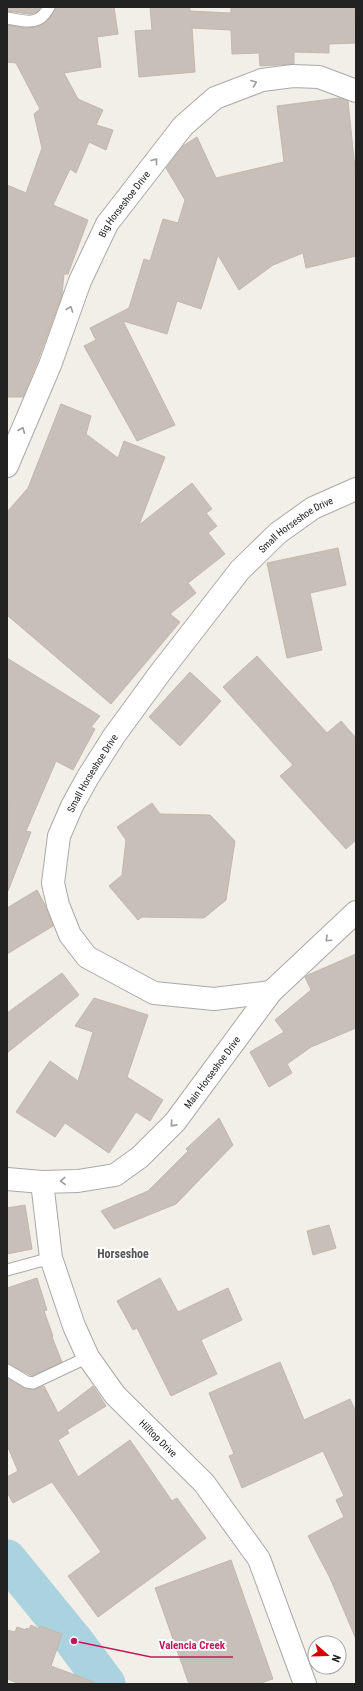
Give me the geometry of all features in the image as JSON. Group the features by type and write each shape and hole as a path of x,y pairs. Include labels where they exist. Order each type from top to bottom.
{"street":[{"name":"Big Horseshoe Drive","path":"7,466 50,364 80,281 107,224 183,126 215,98 262,80 293,76 319,77 356,91"},
{"name":"Small Horseshoe Drive","path":"271,992 214,999 154,993 87,957 70,935 58,905 53,883 58,836 88,777 114,736 160,673 240,570 278,533 313,508 356,490"},
{"name":"Main Horseshoe Drive","path":"7,1179 42,1182 78,1181 115,1175 140,1157 175,1122 271,992 356,912"},
{"name":"Hilltop Drive","path":"42,1182 51,1258 74,1326 88,1357 115,1395 204,1483 259,1559 305,1684"}],"lane":[{"path":"7,18 27,21 38,20 42,18 49,7"},
{"path":"7,1270 51,1258"},
{"path":"7,1370 27,1382 33,1383 88,1357"}],"building":[{"path":"7,7 41,7 37,12 30,14 7,11"},
{"path":"56,7 114,7 118,34 97,37 101,67 64,73 78,99 103,110 96,125 113,130 106,150 89,142 76,173 70,169 53,205 88,220 68,274 64,274 62,295 23,397 7,397 7,185 26,193 42,148 34,114 40,109 16,63 7,62 7,25 25,28 39,26 50,18"},
{"path":"150,7 190,7 190,11 231,13 231,7 355,7 356,43 329,44 329,53 294,52 294,64 260,66 259,53 232,54 231,30 192,28 195,72 139,77 135,31 152,30"},
{"path":"339,98 348,101 356,178 356,256 306,268 303,253 273,265 239,290 218,255 201,309 177,301 167,334 123,321 175,425 137,441 84,346 96,340 90,328 129,308 144,259 150,261 163,219 178,223 185,200 166,168 183,146 197,137 216,178 284,162 277,106"},
{"path":"61,404 91,416 86,434 118,458 124,441 165,457 139,525 192,483 212,509 206,513 217,526 208,533 225,554 188,583 196,593 170,614 180,622 111,704 7,615 7,512 28,488"},
{"path":"338,548 346,585 310,593 322,650 287,658 267,563"},
{"path":"257,656 327,733 341,721 356,738 356,840 346,849 280,776 293,765 223,687"},
{"path":"7,658 100,716 91,727 95,729 73,770 56,761 26,831 31,832 8,891"},
{"path":"190,672 221,701 180,746 149,717"},
{"path":"152,803 160,814 210,815 235,841 226,900 204,918 142,917 138,920 109,886 122,875 126,840 117,827"},
{"path":"37,890 45,905 53,926 7,954 7,908"},
{"path":"356,954 356,1028 311,1047 287,1064 292,1073 269,1087 250,1052 284,1032 275,1020 311,990 305,977"},
{"path":"62,973 79,995 7,1053 7,1013"},
{"path":"94,998 148,1015 127,1077 163,1100 150,1121 136,1112 109,1153 65,1123 55,1137 16,1112 50,1061 78,1081 93,1032 75,1026"},
{"path":"219,1118 233,1145 176,1204 114,1229 101,1211 148,1191 188,1151 186,1149"},
{"path":"25,1205 32,1249 7,1254 7,1208"},
{"path":"329,1225 336,1248 313,1255 307,1231"},
{"path":"37,1278 47,1310 44,1311 62,1362 32,1376 7,1363 7,1288"},
{"path":"160,1278 178,1312 228,1288 242,1320 201,1340 217,1374 171,1396 137,1328 133,1330 117,1301"},
{"path":"280,1362 304,1420 350,1399 356,1412 356,1639 330,1578 308,1536 344,1517 336,1500 344,1496 323,1451 242,1488 229,1456 234,1454 209,1393"},
{"path":"7,1378 26,1389 36,1389 44,1386 58,1413 93,1386 106,1406 67,1430 69,1433 58,1440 78,1477 130,1440 172,1501 177,1498 206,1538 98,1617 68,1576 101,1552 52,1482 13,1503 7,1492 7,1477 18,1471 7,1445"},
{"path":"231,1560 273,1679 258,1684 189,1684 155,1588"},
{"path":"31,1625 39,1629 40,1626 62,1634 51,1666 94,1682 94,1684 20,1684 7,1679 7,1630 15,1632 17,1627 26,1630 26,1628 29,1629"}],"waterway":[{"path":"7,1559 74,1641 106,1684"}],"place":[{"name":"Valencia Creek","path":"74,1641"}],"district":[{"name":"Horseshoe","path":"123,1254"}]}
